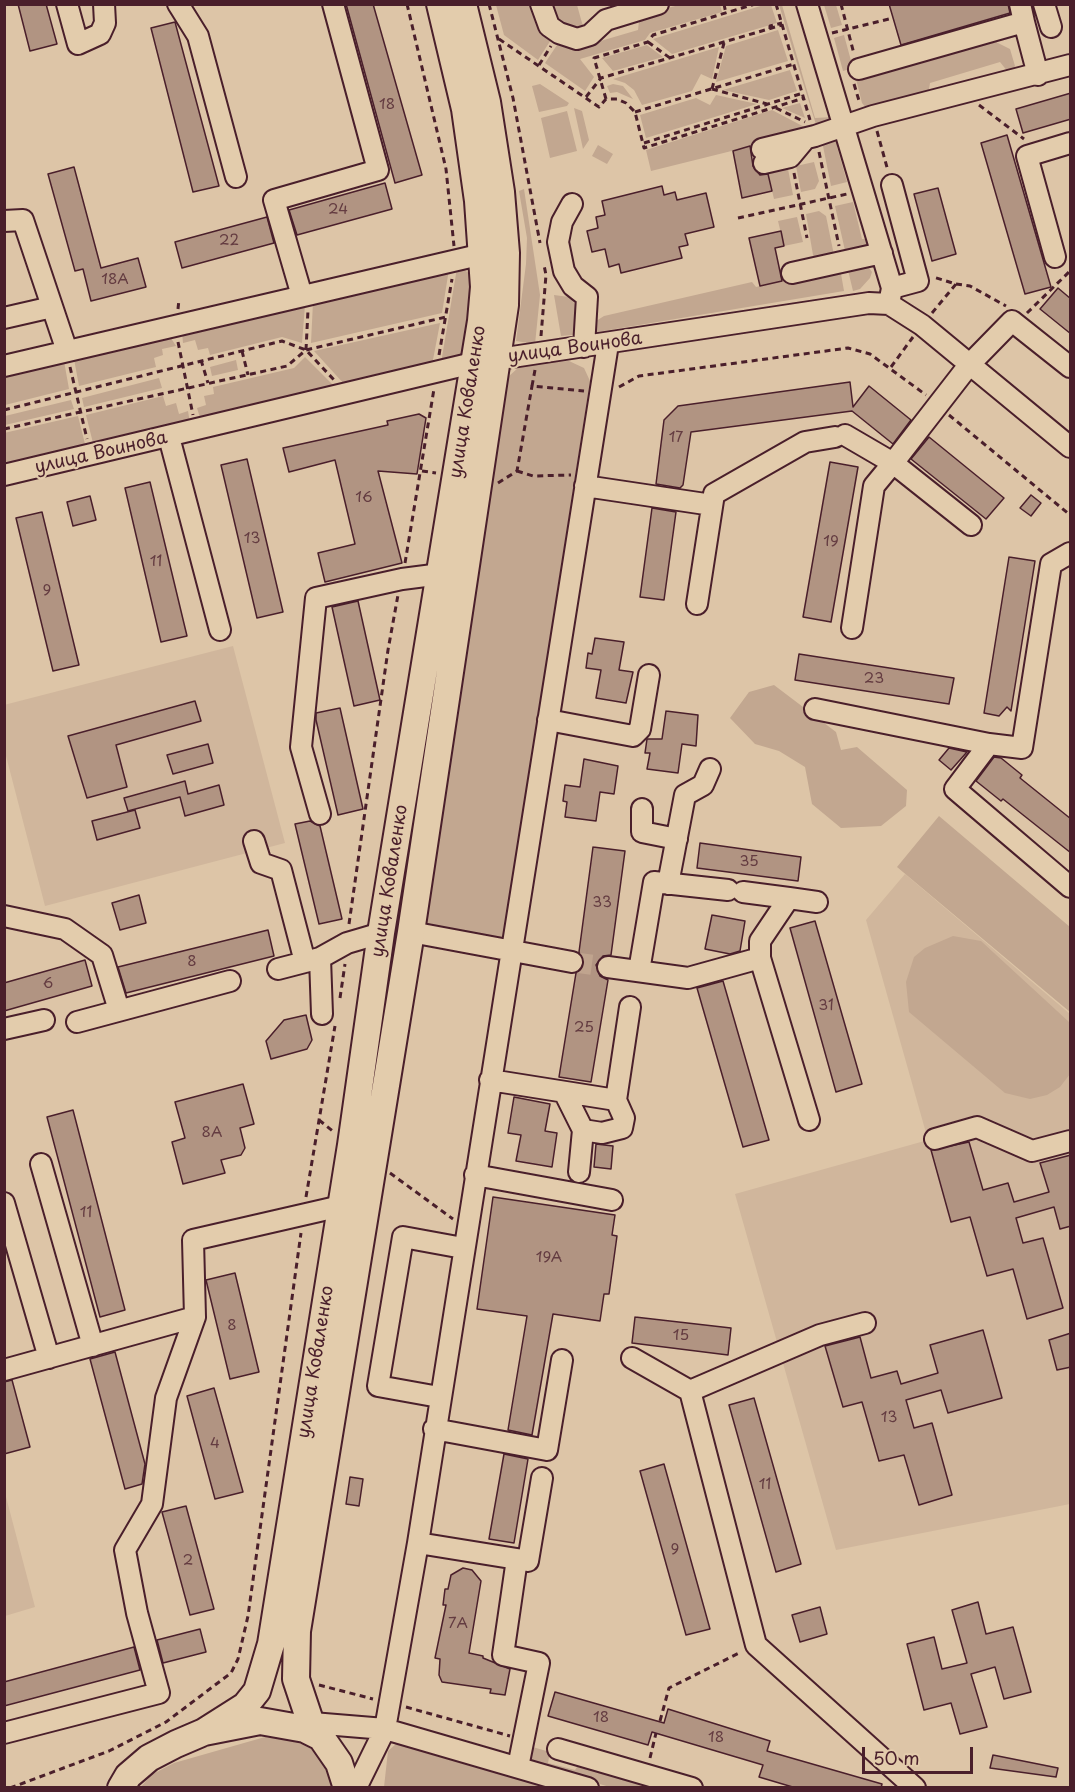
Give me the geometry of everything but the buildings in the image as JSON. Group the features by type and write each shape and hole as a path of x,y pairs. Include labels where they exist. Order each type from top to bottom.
{"main road":[{"name":"улица Коваленко","path":"347,1788 339,1763 315,1729 296,1679 297,1631 353,1208 351,1144 381,933 452,576 499,359 505,305 465,109 440,4"},
{"name":"улица Коваленко","path":"204,1732 245,1706 257,1692 264,1675 353,1208 373,1161 411,932 452,576 473,363 484,287 495,253 487,102 463,4"},
{"name":"улица Воинова","path":"473,363 499,359"},
{"path":"381,933 411,932"},
{"path":"121,1784 148,1758 204,1732 260,1721 315,1729"}],"street":[{"path":"67,4 78,44 100,34 105,24 104,4"},
{"path":"178,4 198,36 236,177"},
{"path":"306,296 274,200 378,170 333,4"},
{"path":"541,4 549,26 559,33 577,39 591,35 606,20 658,4"},
{"path":"807,4 882,253 890,296 969,365 1071,447"},
{"path":"1044,4 1051,27"},
{"path":"859,69 1022,13 1038,75"},
{"path":"812,144 763,156 790,157 812,144 844,125 1071,65"},
{"path":"1055,257 1027,156 1071,144"},
{"name":"улица Воинова","path":"499,359 869,303 890,296 925,279 892,185"},
{"path":"572,204 562,222 558,242 564,271 573,286 587,297 584,347"},
{"path":"4,221 23,220 68,351"},
{"path":"4,366 495,253"},
{"path":"792,273 882,253"},
{"path":"4,318 52,306"},
{"path":"852,628 873,486 969,365 1018,318 1071,367"},
{"path":"356,1788 393,1731 434,1429 608,344"},
{"name":"улица Воинова","path":"4,475 348,395 473,363"},
{"path":"697,604 714,494 805,442 840,436 893,463 971,525"},
{"path":"169,437 220,630"},
{"path":"586,480 712,505"},
{"path":"815,709 989,744 1022,748 1051,564 1071,553"},
{"path":"320,814 301,747 316,598 402,579 452,576"},
{"path":"548,720 633,736 640,729 649,675"},
{"path":"989,744 955,789 1071,887"},
{"path":"668,884 685,795 703,784 710,769"},
{"path":"642,809 642,832 677,839"},
{"path":"254,841 261,863 281,870 313,960 322,1014"},
{"path":"639,971 654,882 817,902"},
{"path":"789,898 759,940 760,958 809,1120"},
{"path":"4,916 66,929 102,955 119,1010"},
{"path":"411,932 573,962"},
{"path":"278,969 313,960 347,943 381,933"},
{"path":"608,967 688,978 760,958"},
{"path":"77,1022 230,981"},
{"path":"583,1130 602,1133 622,1128 624,1118 616,1100 630,1006"},
{"path":"4,1029 44,1020"},
{"path":"490,1080 616,1100"},
{"path":"564,1092 583,1130 579,1172"},
{"path":"935,1138 977,1127 1032,1151 1071,1141"},
{"path":"41,1164 93,1346"},
{"path":"475,1175 612,1200"},
{"path":"4,1203 49,1358"},
{"path":"4,1733 159,1693 137,1613 125,1550 152,1504 166,1398 195,1317 193,1240 353,1208"},
{"path":"439,1397 378,1386 403,1237 465,1238"},
{"path":"4,1370 195,1317"},
{"path":"690,1391 820,1335 865,1323"},
{"path":"632,1358 690,1391 756,1645 915,1788"},
{"path":"434,1429 547,1450 562,1360"},
{"path":"418,1543 528,1561 542,1478"},
{"path":"517,1559 502,1655 539,1663 518,1767"},
{"path":"315,1729 393,1731 588,1788"},
{"path":"558,1749 692,1788"}],"path":[{"path":"489,4 513,98 542,252"},
{"path":"724,4 726,14"},
{"path":"606,99 594,58 648,42 653,35 755,4"},
{"path":"774,107 812,125 776,4"},
{"path":"841,4 859,69 851,71 861,109"},
{"path":"828,34 893,18"},
{"path":"586,97 601,78 782,24"},
{"path":"539,65 559,33"},
{"path":"498,38 599,107 606,99 617,99 635,111 644,148 804,98"},
{"path":"648,42 670,58"},
{"path":"712,89 724,43"},
{"path":"635,111 794,64"},
{"path":"712,89 768,104"},
{"path":"644,143 802,93"},
{"path":"973,100 1042,152"},
{"path":"812,144 829,198 843,262"},
{"path":"790,157 807,238"},
{"path":"738,218 849,193"},
{"path":"544,263 546,275 538,354 532,386 577,389 613,404 619,387 639,376 848,348 877,358 938,405 1071,515"},
{"path":"956,284 970,286 1018,318 1071,271"},
{"path":"306,296 306,350"},
{"path":"179,299 176,325 182,365 197,431"},
{"path":"4,429 287,366 306,350 446,317"},
{"path":"4,410 282,341 306,350 348,395"},
{"path":"68,351 75,392 91,455"},
{"path":"242,351 248,375"},
{"path":"201,360 208,383"},
{"path":"517,471 533,476 586,480"},
{"path":"319,1120 351,1144"},
{"path":"373,1161 465,1238"},
{"path":"660,1721 669,1688 756,1645"},
{"path":"393,1731 404,1706 524,1739"},
{"path":"646,1774 656,1733"}],"shaded area":[{"path":"767,4 771,5 777,23 672,54 653,39"},
{"path":"496,5 537,5 554,35 538,60 504,35"},
{"path":"546,5 577,5 584,30 564,31"},
{"path":"679,5 720,5 722,12 650,33 645,40 580,59 594,77 585,91 545,63 561,39 580,47 638,30 639,21 645,14"},
{"path":"779,5 782,5 815,118 833,117 834,122 818,131"},
{"path":"824,5 836,5 842,25 831,28"},
{"path":"778,30 788,61 716,82 726,46"},
{"path":"844,35 853,68 843,71 834,38"},
{"path":"996,42 1010,49 1015,66 1013,70 1008,72 1000,62 930,83 928,95 868,110 862,103 856,79"},
{"path":"647,45 663,57 613,71 602,58"},
{"path":"719,47 712,79 701,74 692,91 642,105 634,90 625,83 613,79"},
{"path":"790,70 797,91 769,100 723,90"},
{"path":"540,84 569,103 567,106 539,112 532,86"},
{"path":"613,84 623,86 633,99 617,92 610,93 607,86"},
{"path":"716,95 757,104 646,138 640,115 696,98 710,105"},
{"path":"800,103 805,118 782,108"},
{"path":"574,108 582,111 589,140 583,149"},
{"path":"772,110 812,131 651,171 646,150"},
{"path":"567,111 577,151 550,158 541,118"},
{"path":"837,138 843,142 837,147 847,182 831,186 822,141"},
{"path":"598,145 613,154 607,164 592,156"},
{"path":"814,162 819,181 815,189 801,192 796,166"},
{"path":"788,169 793,195 774,199 768,174"},
{"path":"524,189 540,295 535,344 516,341 526,264 527,238 519,191"},
{"path":"853,202 862,239 868,239 870,245 869,248 846,255 835,206"},
{"path":"819,211 826,216 835,260 816,259 813,255 806,214"},
{"path":"797,217 803,242 784,246 778,221"},
{"path":"867,265 872,272 870,278 860,289 853,291 847,266"},
{"path":"457,268 473,276 466,349 456,359 441,363"},
{"path":"840,268 844,291 591,333 593,323 604,316 752,282 756,287"},
{"path":"449,269 442,313 311,343 313,302"},
{"path":"554,295 569,297 575,304 582,334 561,336"},
{"path":"305,305 302,343 282,337 210,355 208,348 198,350 195,340 183,343 182,332"},
{"path":"440,323 432,365 345,385 314,351"},
{"path":"169,335 176,346 162,349 163,355 154,358 156,367 79,386 74,359"},
{"path":"305,357 336,388 201,421 197,408 206,405 204,396 214,394 213,387 294,368"},
{"path":"236,360 238,370 212,376 210,367"},
{"path":"64,361 69,389 5,405 4,375"},
{"path":"569,361 584,368 590,381 503,939 498,941 427,929 424,925 508,377 519,367 531,363"},
{"path":"159,378 162,388 84,407 82,398"},
{"path":"163,396 166,406 176,403 179,414 188,411 190,423 94,447 86,415"},
{"path":"71,400 74,409 5,425 5,416"},
{"path":"78,416 86,448 5,468 4,433"},
{"path":"233,646 285,843 45,906 5,752 4,705"},
{"path":"774,685 836,732 841,750 857,747 907,790 906,806 881,826 841,828 812,804 805,767 779,751 755,744 730,718 749,692"},
{"path":"939,816 1070,927 1070,1012 897,867"},
{"path":"905,874 1070,1014 1070,1504 836,1550 735,1194 928,1140 866,920"},
{"path":"953,936 981,941 1069,1022 1070,1074 1060,1087 1047,1095 1030,1099 1005,1093 909,1012 906,982 914,957 925,948"},
{"path":"5,1493 35,1607 4,1616"},
{"path":"265,1737 300,1742 310,1748 321,1759 333,1787 140,1788 151,1775 174,1763"},
{"path":"396,1744 544,1787 384,1787 388,1751"},
{"path":"529,1746 550,1752 548,1763 575,1770 577,1767 591,1766 670,1787 610,1787 533,1765 529,1761"}],"tunnel":[{"path":"572,962 608,967"}]}
